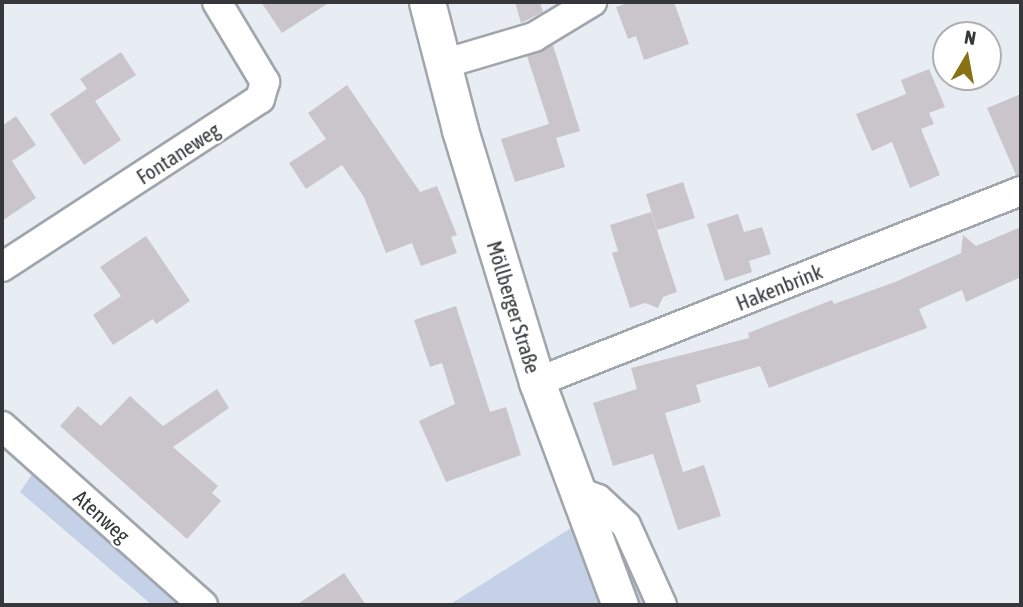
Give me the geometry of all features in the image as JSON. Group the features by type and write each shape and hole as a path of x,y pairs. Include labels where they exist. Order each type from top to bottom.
{"street":[{"name":"Fontaneweg","path":"2,267 260,99 265,82 218,2"},
{"name":"Möllberger Straße","path":"427,2 537,382 620,605"},
{"path":"443,64 534,37 592,2"},
{"name":"Hakenbrink","path":"537,382 1021,191"},
{"name":"Atenweg","path":"2,426 203,605"},
{"path":"576,491 598,499 626,525 662,605"}],"shaded area":[{"path":"44,457 212,605 152,605 20,492"},
{"path":"601,509 665,605 449,605"}],"building":[{"path":"261,2 330,2 282,33"},
{"path":"515,2 540,2 543,12 521,23"},
{"path":"630,2 674,2 689,44 644,60 636,36 628,39 616,7"},
{"path":"553,45 580,131 556,138 565,167 515,182 501,139 549,124 527,56"},
{"path":"121,52 136,75 95,101 121,140 84,165 50,114 87,89 80,79"},
{"path":"929,69 932,91 938,91 945,107 929,113 934,124 921,129 940,175 910,188 892,142 872,151 856,114 906,94 901,80"},
{"path":"347,85 420,192 437,186 457,235 451,237 457,253 421,266 412,243 386,253 364,197 342,165 306,189 289,163 326,139 308,113"},
{"path":"1021,94 1021,175 1016,175 987,108"},
{"path":"16,116 36,145 12,161 36,198 2,221 2,126"},
{"path":"683,182 695,218 657,230 646,194"},
{"path":"651,212 677,292 663,297 658,308 645,303 630,308 612,253 618,251 610,225"},
{"path":"738,214 744,232 762,227 771,254 749,261 752,272 725,281 707,224"},
{"path":"1021,227 1021,277 966,302 962,290 919,309 927,328 769,388 760,366 696,385 701,402 665,413 683,472 704,465 721,516 678,530 653,454 613,466 593,403 637,389 631,368 749,338 748,333 832,300 834,304 895,282 961,253 963,235 976,246"},
{"path":"146,236 190,301 156,324 153,319 113,345 93,315 121,296 100,267"},
{"path":"456,306 490,412 506,407 521,455 446,482 419,421 455,404 442,363 430,367 414,320"},
{"path":"217,389 229,408 173,447 218,486 212,493 221,501 187,539 60,426 78,406 101,426 130,396 163,426"},
{"path":"344,573 366,605 296,605"}]}
